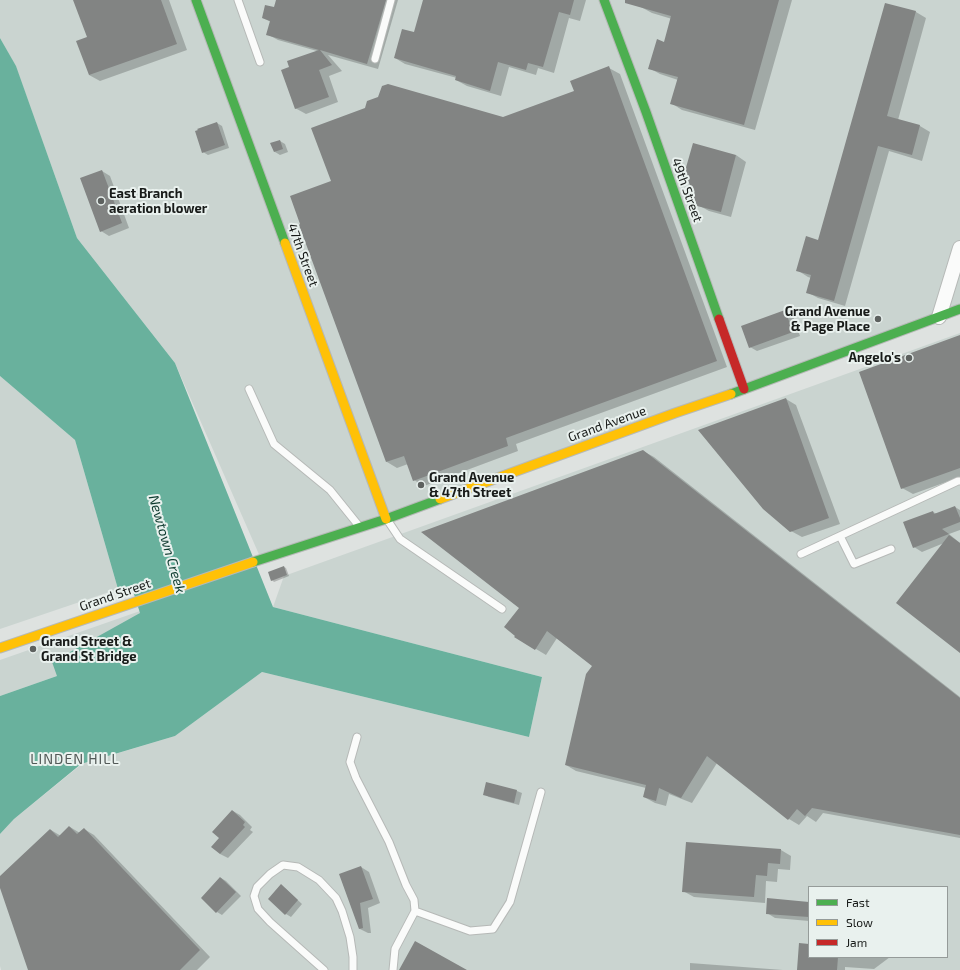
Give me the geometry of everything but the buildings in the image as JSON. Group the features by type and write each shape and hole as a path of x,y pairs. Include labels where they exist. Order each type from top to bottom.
{"main road":[{"name":"47th Street","path":"197,0 386,519"},
{"name":"49th Street","path":"604,0 646,112 744,389"},
{"name":"Grand Avenue","path":"261,559 386,519 960,309"},
{"name":"Grand Street","path":"0,648 261,559"}],"street":[{"path":"939,317 960,248"}],"lane":[{"path":"238,0 260,62"},
{"path":"375,59 391,0"},
{"path":"249,389 274,444 330,490 360,527"},
{"path":"801,554 959,481"},
{"path":"386,519 400,539 502,609"},
{"path":"840,536 854,564 891,549"},
{"path":"357,737 350,762 356,778 389,842 406,885 414,900 415,911 395,949 392,970"},
{"path":"415,911 470,931 493,929 510,902 541,792"},
{"path":"324,970 270,922 258,909 254,896 257,887 270,874 283,865 298,867 319,880 336,898 342,911 350,937 354,957 353,970"}],"shaded area":[{"path":"0,0 960,0 960,309 261,559 175,363 77,238 16,67 0,38"},
{"path":"960,333 960,970 1,970 0,834 14,819 82,764 175,736 262,672 529,737 542,677 273,607 284,576"},
{"path":"0,376 75,440 118,589 0,629"},
{"path":"140,611 140,613 57,676 0,696 0,660"}],"water":[{"name":"Newtown Creek","path":"0,38 16,66 77,238 175,363 273,607 542,677 529,737 262,672 175,736 81,764 14,819 0,834 0,696 57,676 52,662 140,613 133,591 118,589 75,440 0,376"}],"traffic: fast":[{"path":"196,0 285,243"},
{"path":"604,0 646,112 719,319"},
{"path":"731,394 960,309"},
{"path":"253,562 386,519 440,499"}],"traffic: slow":[{"path":"285,243 386,519"},
{"path":"440,499 731,394"},
{"path":"0,648 253,562"}],"traffic: jam":[{"path":"719,319 744,389"}],"place":[{"name":"East Branch aeration blower","path":"101,201"},
{"name":"Grand Avenue & Page Place","path":"878,319"},
{"name":"Angelo's","path":"909,358"},
{"name":"Grand Avenue & 47th Street","path":"421,485"},
{"name":"Grand Street & Grand St Bridge","path":"33,649"}],"district":[{"name":"LINDEN HILL","path":"75,759"}]}
